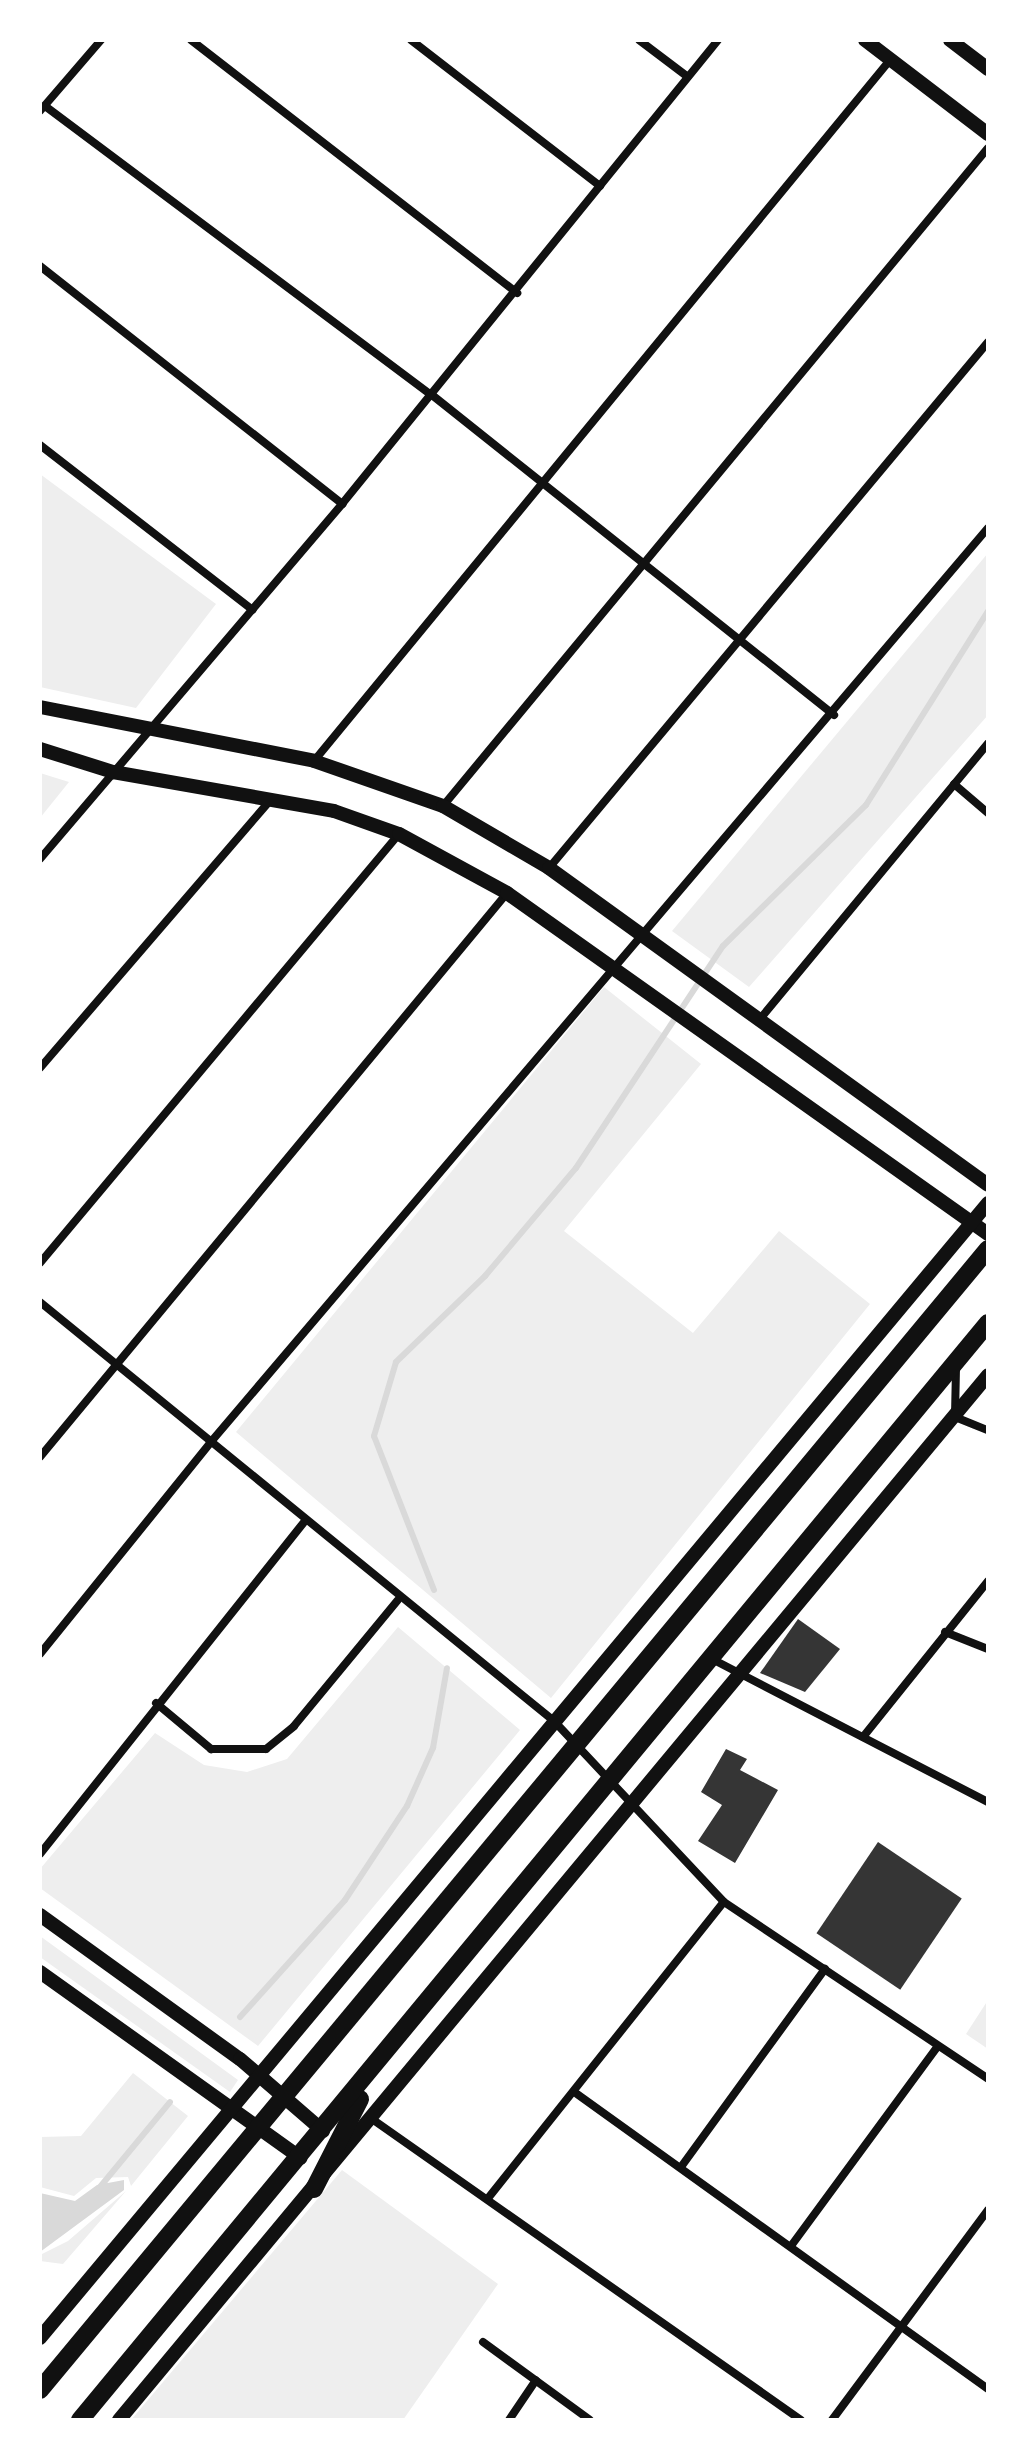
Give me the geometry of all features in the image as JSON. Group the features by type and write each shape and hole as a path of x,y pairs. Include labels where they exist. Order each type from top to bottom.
{"main road":[{"path":"40,2390 288,2100 988,1249"},
{"path":"80,2420 301,2158 988,1323"},
{"path":"314,2189 376,2067"}],"street":[{"path":"101,40 42,109 432,395 834,715"},
{"path":"191,40 517,293"},
{"path":"411,40 600,186"},
{"path":"639,40 688,77"},
{"path":"40,859 253,610 517,293 718,40"},
{"path":"865,40 988,134"},
{"path":"950,40 988,69"},
{"path":"314,761 890,60"},
{"path":"443,806 988,148"},
{"path":"40,266 342,504"},
{"path":"549,868 988,342"},
{"path":"40,445 253,610"},
{"path":"40,1654 210,1443 611,971 834,715 988,528"},
{"path":"40,707 147,734 314,761 443,806 549,868 988,1185"},
{"path":"760,1019 988,743"},
{"path":"40,749 113,772 271,799 399,834 507,893 611,971 988,1234"},
{"path":"954,784 988,813"},
{"path":"40,1068 271,799"},
{"path":"40,1263 399,834"},
{"path":"40,1457 507,893"},
{"path":"40,2338 263,2078 554,1721 973,1225 988,1203"},
{"path":"40,1302 398,1600 554,1721 724,1902 988,2079"},
{"path":"955,1417 956,1364"},
{"path":"119,2420 988,1375"},
{"path":"955,1417 988,1430"},
{"path":"40,1854 156,1703 304,1522"},
{"path":"863,1737 988,1581"},
{"path":"156,1703 211,1749 266,1749 294,1726 398,1600"},
{"path":"945,1632 988,1649"},
{"path":"712,1659 738,1676 988,1802"},
{"path":"489,2197 577,2094 724,1902"},
{"path":"40,1915 263,2078 323,2131"},
{"path":"681,2167 825,1969"},
{"path":"40,1972 301,2158"},
{"path":"791,2246 938,2046"},
{"path":"577,2094 988,2389"},
{"path":"372,2119 489,2197 801,2420"},
{"path":"832,2420 988,2210"},
{"path":"483,2342 590,2420"},
{"path":"509,2420 536,2380"}],"shaded area":[{"path":"40,474 216,604 136,708 40,687"},
{"path":"988,553 988,715 749,987 672,931"},
{"path":"40,773 69,782 40,818"},
{"path":"604,987 701,1064 564,1231 693,1333 779,1231 870,1304 551,1698 236,1432"},
{"path":"398,1627 520,1730 258,2046 40,1888 40,1869 155,1733 204,1765 247,1772 287,1759"},
{"path":"40,1936 238,2080 230,2092 40,1957"},
{"path":"988,2000 988,2049 966,2034"},
{"path":"133,2073 188,2116 131,2186 128,2177 96,2178 74,2196 40,2187 40,2137 81,2136"},
{"path":"342,2170 498,2284 403,2420 131,2420"},
{"path":"124,2180 124,2190 40,2252 40,2193 75,2201 97,2185"},
{"path":"126,2191 63,2264 40,2261 40,2255 68,2241"}],"building":[{"path":"798,1619 840,1649 805,1692 760,1673"},
{"path":"726,1749 747,1759 740,1770 778,1790 735,1863 698,1841 722,1805 701,1792"},
{"path":"878,1842 962,1898 900,1990 816,1933"}],"waterway":[{"path":"434,1590 374,1436 396,1362 485,1276 576,1168 723,946 866,805 988,611"},
{"path":"240,2017 345,1900 407,1806 433,1748 447,1668"},
{"path":"100,2187 170,2102"}]}
